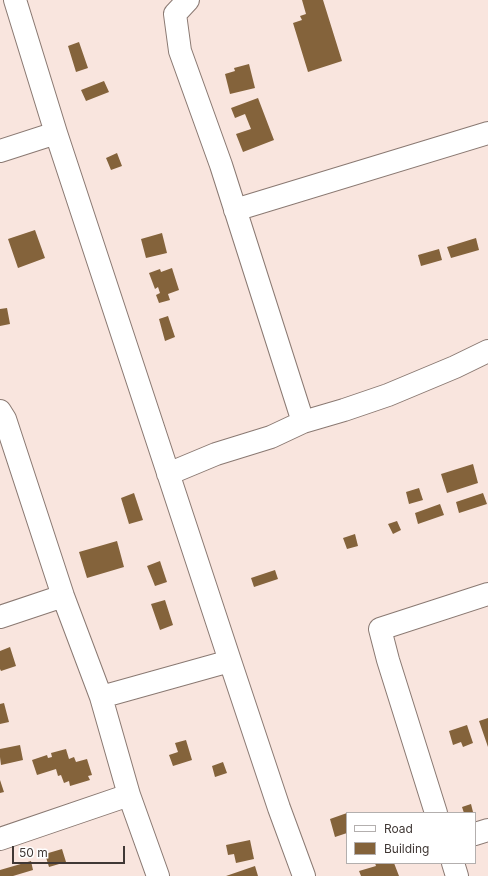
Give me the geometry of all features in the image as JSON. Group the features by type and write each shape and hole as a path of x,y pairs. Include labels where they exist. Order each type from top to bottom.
{"street":[{"path":"15,0 56,133 230,662 279,808 304,876"},
{"path":"188,0 175,14 180,52 221,164 303,422"},
{"path":"0,151 56,133"},
{"path":"235,210 488,133"},
{"path":"168,474 216,454 271,437 303,422 388,395 455,367 488,351"},
{"path":"0,411 5,419 63,596 101,697 129,795 158,876"},
{"path":"436,812 388,660 380,629 488,594"},
{"path":"0,617 63,596"},
{"path":"101,697 230,662"},
{"path":"0,839 129,795"},
{"path":"476,834 488,830"},
{"path":"453,864 457,876"}],"building":[{"path":"302,0 323,0 342,61 308,72 293,23 302,20 300,16 306,14"},
{"path":"79,42 88,68 76,72 68,46"},
{"path":"249,64 255,88 230,94 225,74 235,71 234,68"},
{"path":"104,81 109,92 86,101 81,90"},
{"path":"258,98 274,140 243,152 236,134 251,129 245,114 235,118 231,108"},
{"path":"117,153 122,166 111,170 106,158"},
{"path":"35,230 45,258 18,268 8,239"},
{"path":"162,233 167,253 146,258 141,239"},
{"path":"476,238 479,250 451,258 447,247"},
{"path":"439,249 442,260 421,266 418,255"},
{"path":"172,268 179,290 168,294 170,300 159,303 156,295 160,293 158,287 155,289 149,273 160,269 161,272"},
{"path":"7,308 10,324 0,326 0,309"},
{"path":"168,316 175,337 165,341 159,319"},
{"path":"473,464 478,483 447,493 441,474"},
{"path":"419,488 423,500 409,504 406,492"},
{"path":"134,493 143,520 129,524 121,498"},
{"path":"483,493 487,504 459,513 456,502"},
{"path":"440,504 444,515 418,524 415,513"},
{"path":"397,521 401,530 393,534 388,524"},
{"path":"355,534 358,546 347,549 343,538"},
{"path":"117,541 124,567 87,578 79,552"},
{"path":"160,561 167,582 155,586 147,566"},
{"path":"275,570 278,579 254,587 251,578"},
{"path":"165,600 173,625 160,630 151,604"},
{"path":"10,647 16,666 1,671 0,651"},
{"path":"4,703 9,722 0,724 0,704"},
{"path":"488,718 488,747 479,721"},
{"path":"467,725 473,743 463,747 461,742 453,745 449,731"},
{"path":"186,740 192,760 173,766 169,755 178,752 175,743"},
{"path":"20,745 23,760 1,765 0,749"},
{"path":"66,749 69,759 74,757 76,762 87,759 92,775 88,776 90,780 70,786 69,781 64,783 61,775 58,776 56,769 37,775 32,760 47,755 48,758 52,757 51,753"},
{"path":"223,762 227,773 215,777 212,766"},
{"path":"0,780 4,792 0,793"},
{"path":"471,804 473,812 464,812 462,807"},
{"path":"346,813 346,833 335,837 330,819"},
{"path":"250,840 254,859 236,863 234,854 228,855 226,845"},
{"path":"62,849 66,862 49,867 45,854"},
{"path":"31,861 33,870 13,876 0,876 0,870"},
{"path":"375,864 394,864 399,876 361,876 359,871 376,866"},
{"path":"255,866 258,876 226,876"}]}
